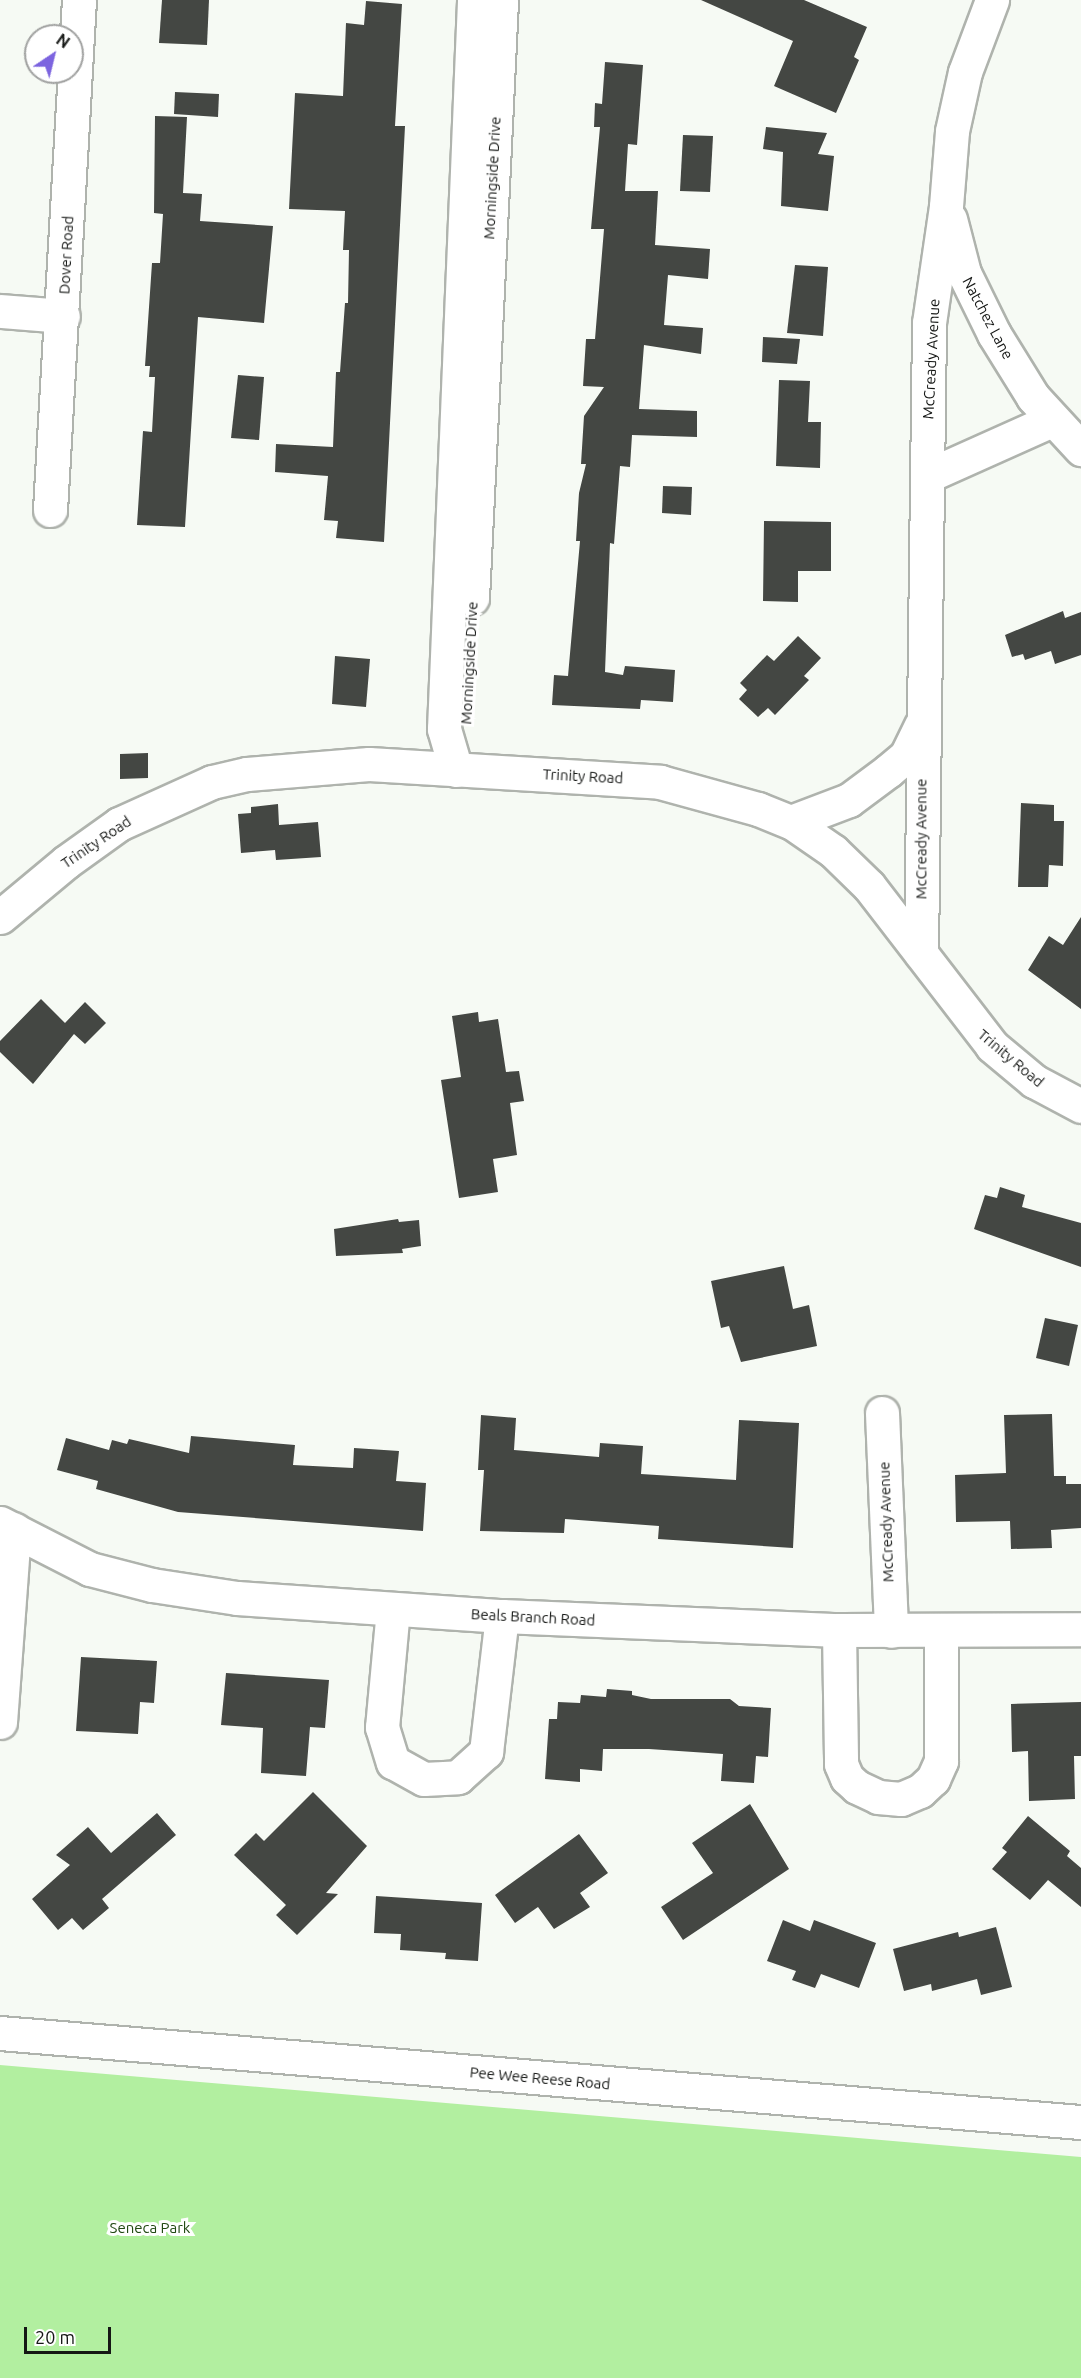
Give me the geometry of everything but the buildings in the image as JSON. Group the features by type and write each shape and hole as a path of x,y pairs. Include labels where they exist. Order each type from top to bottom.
{"street":[{"name":"Dover Road","path":"50,510 63,316 79,0"},
{"name":"Morningside Drive","path":"456,770 444,729 474,0"},
{"name":"Morningside Drive","path":"456,770 466,726 501,0"},
{"name":"McCready Avenue","path":"921,953 921,725 929,323 946,206 952,131 965,72 992,0"},
{"name":"Natchez Lane","path":"946,206 964,273 994,334 1052,420 1081,449"},
{"path":"0,311 63,316"},
{"path":"927,476 1052,420"},
{"name":"McCready Avenue","path":"791,822 849,800 888,771 906,756 921,725"},
{"name":"Trinity Road","path":"0,917 66,861 119,824 212,782 319,766 456,770 660,782 713,794 791,822 833,851 869,886 992,1046 1034,1081 1081,1106"},
{"name":"McCready Avenue","path":"882,1413 891,1631"},
{"path":"0,1722 7,1527"},
{"name":"Beals Branch Road","path":"7,1527 90,1569 152,1586 237,1598 502,1616 839,1630 1081,1629"},
{"path":"393,1609 382,1727 393,1762 424,1779 458,1777 486,1752 502,1616"},
{"path":"839,1630 841,1764 847,1778 857,1787 878,1797 901,1799 920,1791 933,1779 941,1761 941,1630"},
{"name":"Pee Wee Reese Road","path":"0,2033 1081,2122"}],"green space":[{"name":"Seneca Park","path":"0,2065 1081,2157 1081,2378 0,2378"}]}
